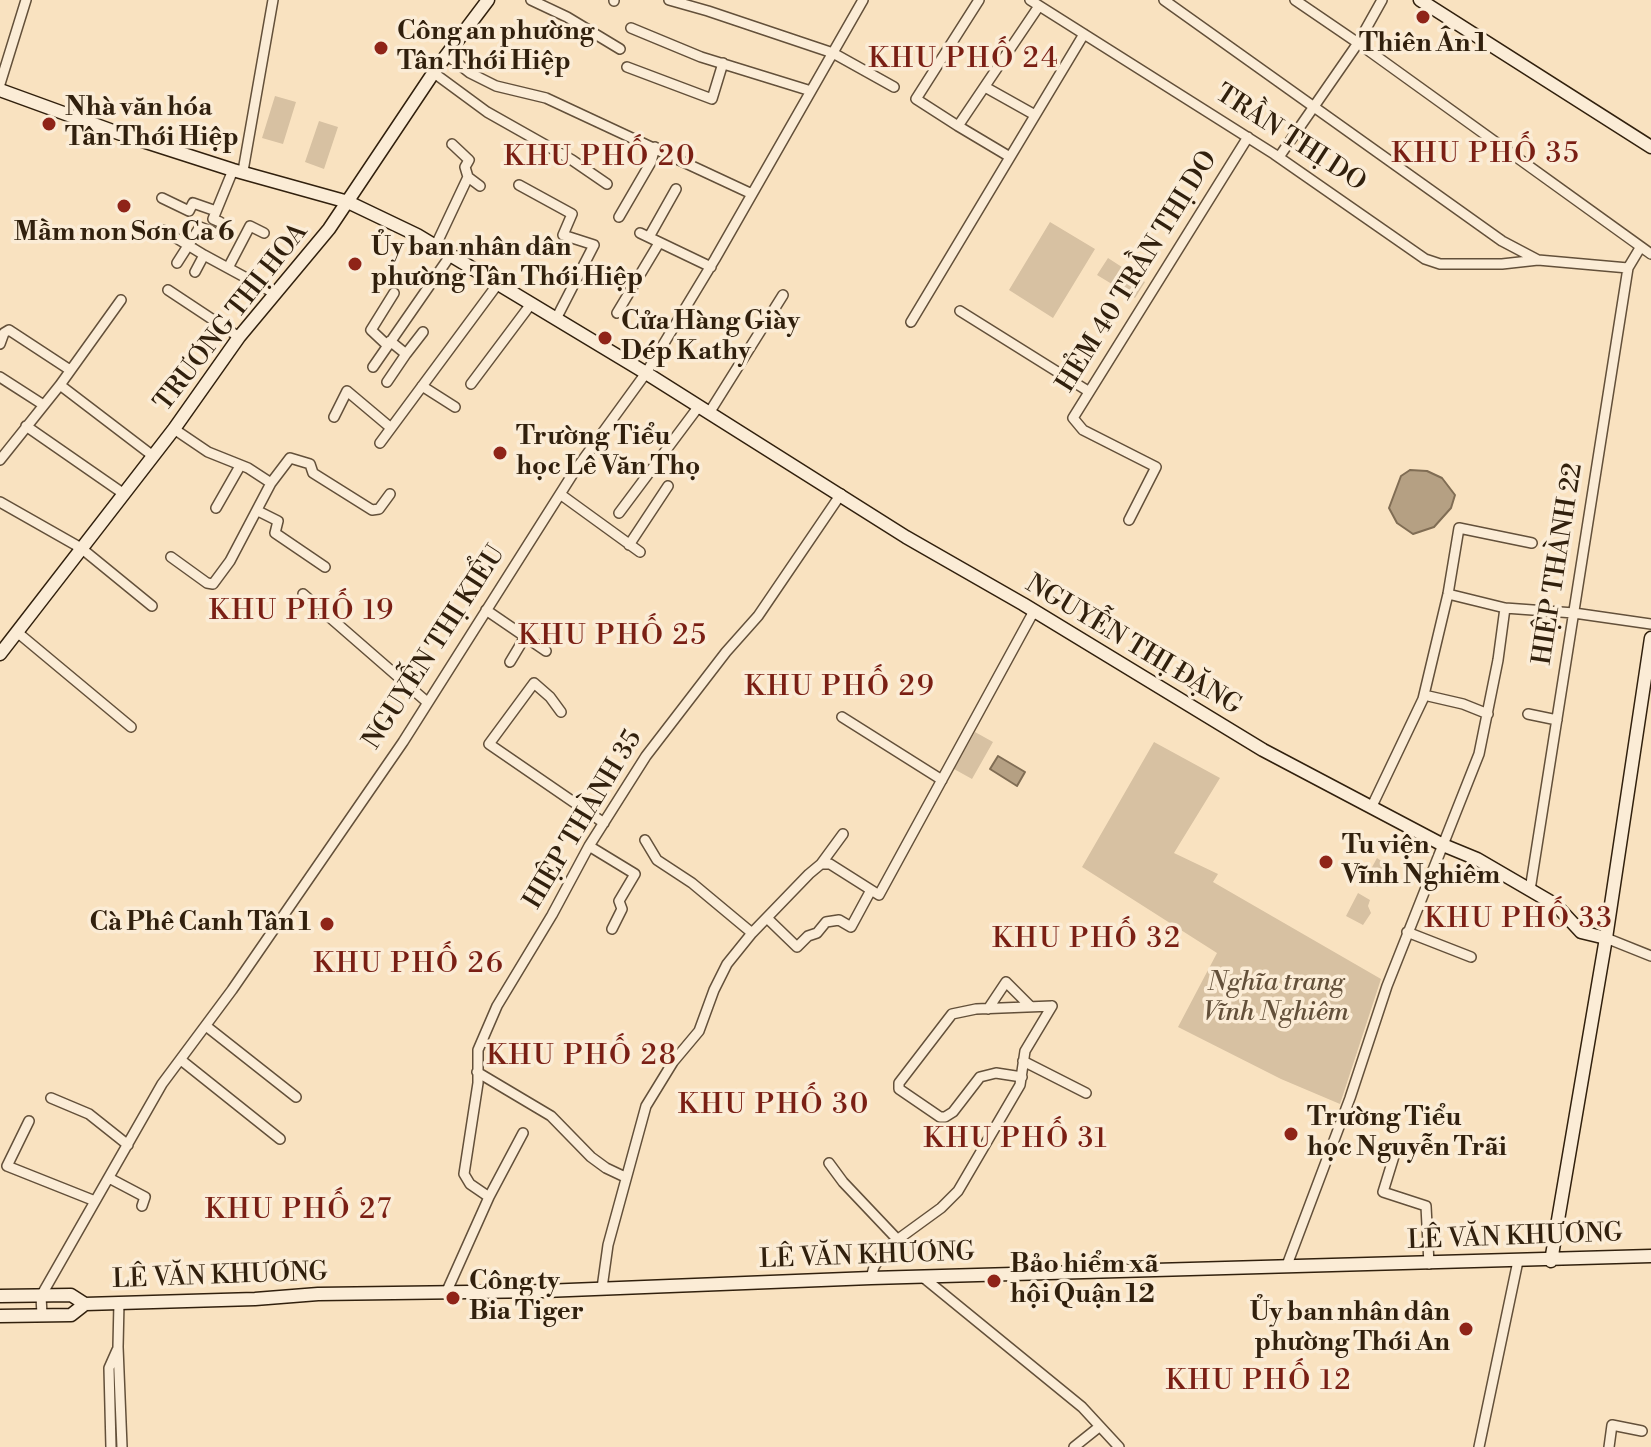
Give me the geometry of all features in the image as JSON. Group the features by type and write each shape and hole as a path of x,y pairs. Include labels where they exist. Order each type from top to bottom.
{"street":[{"path":"26,0 0,87 106,129 238,170"},
{"path":"220,222 213,219 238,170 273,0"},
{"name":"TRƯƠNG THỊ HOA","path":"0,654 174,429 239,337 348,202 434,73 488,0"},
{"path":"531,0 567,17 620,49"},
{"path":"669,0 833,53 894,87"},
{"name":"NGUYỄN THỊ KIỂU","path":"41,1296 162,1084 206,1026 403,742 560,494 646,373 711,267 863,0"},
{"path":"979,0 916,99 1010,157"},
{"path":"1164,0 1502,241 1538,260 1628,268"},
{"path":"1295,0 1651,254"},
{"path":"1279,157 1358,43 1382,0"},
{"path":"1420,0 1651,147"},
{"path":"958,126 1035,3"},
{"name":"TRẦN THỊ DO","path":"1035,3 1279,157 1425,259 1440,264 1502,264 1538,260"},
{"path":"631,28 723,63 811,91"},
{"path":"911,322 1084,34"},
{"path":"447,55 470,73 496,86 546,98 752,194"},
{"path":"627,67 712,99 723,63"},
{"path":"434,73 487,112 572,160 607,184"},
{"path":"985,87 1035,115"},
{"name":"HẺM 40 TRẦN THỊ DO","path":"1129,520 1156,469 1083,430 1073,418 1248,137"},
{"path":"452,144 469,160 465,167 468,177 480,186"},
{"path":"619,217 651,162 655,147"},
{"name":"NGUYỄN THỊ ĐẶNG","path":"238,170 348,202 417,235 646,373 906,537 1263,750 1443,845 1477,859 1556,905 1581,932 1606,938"},
{"path":"435,247 468,177"},
{"path":"519,185 572,214 563,235 594,245 556,319"},
{"path":"676,189 644,235 711,267"},
{"path":"162,198 189,211 193,203 216,211"},
{"path":"228,268 250,226 264,233"},
{"path":"177,263 200,227 213,232"},
{"path":"163,230 274,293"},
{"path":"617,313 659,243"},
{"name":"HIỆP THÀNH 22","path":"1530,890 1628,268 1640,248"},
{"path":"195,272 204,255"},
{"path":"373,367 450,256"},
{"path":"380,443 497,285"},
{"path":"168,290 239,337"},
{"path":"394,293 371,330 406,354"},
{"path":"619,513 704,409 783,295"},
{"path":"1,456 60,385 121,300"},
{"path":"471,384 531,304"},
{"path":"960,311 1088,391"},
{"path":"0,344 6,330 9,330 70,370"},
{"path":"387,382 423,332"},
{"path":"0,377 42,404"},
{"path":"60,385 153,456"},
{"path":"422,386 455,407"},
{"path":"334,417 347,391 391,428"},
{"path":"26,426 124,494"},
{"path":"174,429 208,452 271,483"},
{"path":"171,557 207,583 213,584 230,561 271,483 290,458 310,464 313,473 372,510 379,509 390,494"},
{"path":"216,508 240,466"},
{"path":"629,545 668,486"},
{"path":"560,494 640,552"},
{"name":"HIỆP THÀNH 35","path":"489,1197 470,1184 464,1174 476,1102 478,1050 497,1006 589,846 661,735 758,616 841,494"},
{"path":"0,502 81,548 152,606"},
{"path":"258,511 278,521 275,533 325,567"},
{"path":"1372,806 1424,695 1448,594 1459,528 1532,543"},
{"path":"303,594 427,702"},
{"path":"1448,594 1505,608 1574,613 1651,624"},
{"path":"1287,1265 1350,1098 1407,932 1479,754 1505,608"},
{"path":"486,610 546,651"},
{"path":"821,864 830,864 879,895 1034,611"},
{"path":"17,632 131,727"},
{"path":"510,662 525,637"},
{"path":"1551,1261 1606,938 1651,638"},
{"path":"561,712 534,683 489,744 604,823"},
{"path":"1424,695 1463,704 1488,714"},
{"path":"1528,714 1557,720"},
{"path":"842,717 942,780"},
{"path":"602,1288 608,1245 646,1106 673,1062 699,1031 727,964 752,933 821,864 843,834"},
{"path":"645,840 657,860 701,890 752,933"},
{"path":"589,846 635,874 619,901 622,909 612,929"},
{"path":"767,918 797,947 808,936 817,933 826,922 839,920 851,927 871,890"},
{"path":"1407,932 1471,957"},
{"path":"1606,938 1651,956"},
{"path":"988,1009 1006,982 1030,1006"},
{"path":"871,1278 878,1260 897,1239 929,1217 958,1191 1020,1085 1022,1077 1025,1051 1052,1006 952,1014 899,1083 899,1089 940,1117 945,1117 980,1077 996,1073 1022,1077"},
{"path":"206,1026 296,1097"},
{"path":"181,1060 280,1139"},
{"path":"1023,1061 1086,1093"},
{"path":"477,1072 551,1116 591,1157 625,1177"},
{"path":"51,1098 89,1114 128,1145"},
{"path":"29,1121 7,1166 95,1201"},
{"path":"446,1293 489,1197 523,1133"},
{"path":"1395,1153 1383,1192 1426,1206 1429,1264"},
{"path":"829,1163 897,1239"},
{"path":"109,1178 145,1197 142,1206"},
{"name":"LÊ VĂN KHƯƠNG","path":"0,1316 71,1315 85,1304 318,1294 446,1293 1651,1256"},
{"path":"1479,1447 1518,1261"},
{"path":"924,1278 1082,1407 1119,1447"},
{"name":"LÊ VĂN KHƯƠNG","path":"0,1296 71,1295 85,1304"},
{"path":"41,1296 42,1315"},
{"path":"119,1302 122,1447"},
{"path":"111,1447 109,1368 118,1347"},
{"path":"1609,1447 1612,1425 1642,1431"},
{"path":"1074,1447 1099,1427"}],"green space":[{"path":"275,96 296,102 283,144 262,138"},
{"path":"319,121 338,127 324,169 305,162"},
{"path":"1050,222 1095,249 1053,318 1009,290"},
{"path":"1108,258 1145,282 1135,298 1097,275"},
{"path":"975,732 993,742 972,779 954,769"},
{"name":"Nghĩa trang Vĩnh Nghiêm","path":"1154,742 1220,778 1174,853 1218,874 1213,882 1381,979 1340,1104 1281,1079 1178,1027 1217,953 1082,867"},
{"path":"1377,858 1394,870 1388,881 1381,882 1377,887 1365,880"},
{"path":"1358,893 1370,900 1368,906 1371,913 1363,925 1346,916"}],"shaded area":[{"path":"1410,470 1427,471 1442,478 1455,495 1451,508 1434,527 1413,534 1397,523 1389,508 1401,476"},
{"path":"998,756 1025,772 1017,786 990,769"}],"place":[{"name":"Thiên Ân 1","path":"1423,17"},
{"name":"Công an phường Tân Thới Hiệp","path":"381,48"},
{"name":"Nhà văn hóa Tân Thới Hiệp","path":"49,124"},
{"name":"Mầm non Sơn Ca 6","path":"124,206"},
{"name":"Ủy ban nhân dân phường Tân Thới Hiệp","path":"355,264"},
{"name":"Cửa Hàng Giày Dép Kathy","path":"605,338"},
{"name":"Trường Tiểu học Lê Văn Thọ","path":"500,453"},
{"name":"Tu viện Vĩnh Nghiêm","path":"1326,862"},
{"name":"Cà Phê Canh Tân 1","path":"327,924"},
{"name":"Trường Tiểu học Nguyễn Trãi","path":"1291,1134"},
{"name":"Bảo hiểm xã hội Quận 12","path":"994,1281"},
{"name":"Công ty Bia Tiger","path":"453,1298"},
{"name":"Ủy ban nhân dân phường Thới An","path":"1466,1329"}],"district":[{"name":"KHU PHỐ 24","path":"964,60"},
{"name":"KHU PHỐ 35","path":"1486,155"},
{"name":"KHU PHỐ 20","path":"600,158"},
{"name":"KHU PHỐ 19","path":"302,612"},
{"name":"KHU PHỐ 25","path":"613,637"},
{"name":"KHU PHỐ 29","path":"840,688"},
{"name":"KHU PHỐ 33","path":"1519,920"},
{"name":"KHU PHỐ 32","path":"1087,940"},
{"name":"KHU PHỐ 26","path":"409,965"},
{"name":"KHU PHỐ 28","path":"582,1057"},
{"name":"KHU PHỐ 30","path":"774,1106"},
{"name":"KHU PHỐ 31","path":"1016,1140"},
{"name":"KHU PHỐ 27","path":"299,1211"},
{"name":"KHU PHỐ 12","path":"1259,1382"}]}
